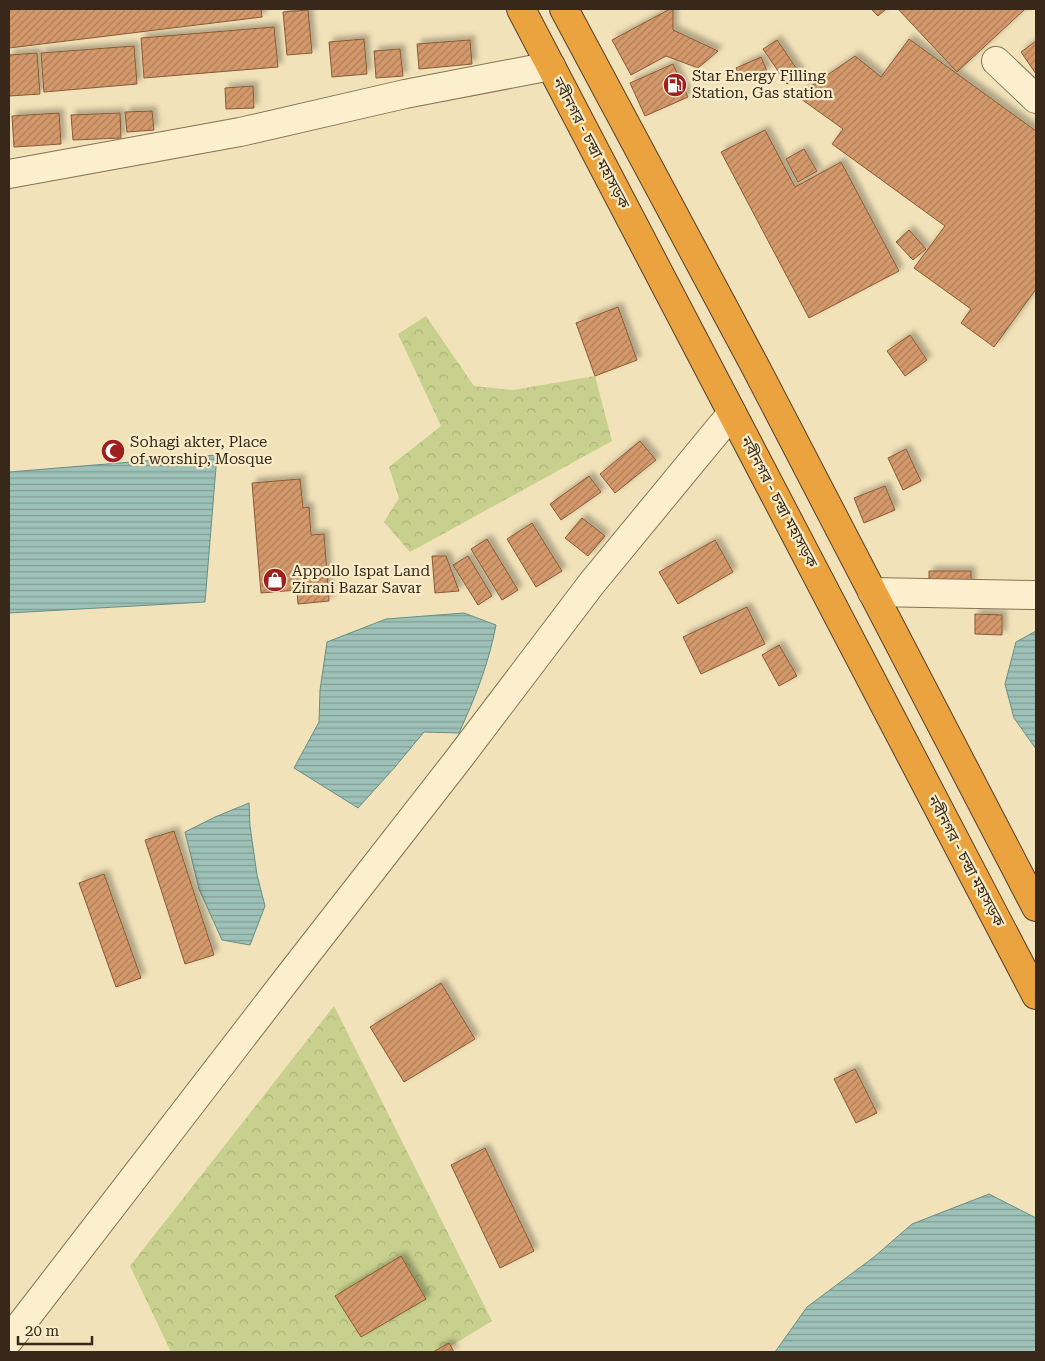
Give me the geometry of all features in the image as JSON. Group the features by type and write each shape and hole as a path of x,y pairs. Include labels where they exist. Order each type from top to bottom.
{"highway":[{"name":"নবীনগর - চন্দ্রা মহাসড়ক","path":"521,9 1036,995"},
{"path":"564,9 755,366 1036,907"}],"street":[{"path":"996,61 1036,99"},
{"path":"9,174 240,132 405,94 551,66"},
{"path":"9,1340 592,584 732,412"},
{"path":"872,592 1036,595"}],"green space":[{"path":"426,316 474,386 513,390 595,376 612,441 410,552 384,522 399,498 389,467 441,426 398,334"},
{"path":"334,1006 492,1321 441,1352 171,1352 130,1266"}],"water":[{"path":"217,455 205,602 9,613 9,472"},
{"path":"464,613 496,625 490,653 481,680 459,733 424,732 358,808 294,768 319,722 320,690 327,642 386,619"},
{"path":"1036,631 1036,749 1014,718 1005,684 1016,642"},
{"path":"249,803 250,826 257,875 265,906 250,945 222,940 199,889 185,832"},
{"path":"989,1194 1036,1218 1036,1352 775,1352 807,1307 874,1257 912,1224"}],"building":[{"path":"9,9 261,9 262,17 9,48"},
{"path":"673,9 673,30 718,51 698,68 666,56 631,75 612,40"},
{"path":"871,9 886,9 878,16"},
{"path":"898,9 1025,9 957,72"},
{"path":"308,10 312,53 287,55 283,12"},
{"path":"274,27 278,67 144,78 141,38"},
{"path":"364,39 367,74 332,77 329,42"},
{"path":"909,39 1036,131 1036,289 994,347 961,323 971,309 914,268 945,226 832,144 843,129 797,96 855,56 881,77"},
{"path":"470,40 472,64 419,69 417,44"},
{"path":"777,40 801,75 787,84 763,49"},
{"path":"1036,41 1036,74 1021,52"},
{"path":"134,46 137,84 44,92 41,53"},
{"path":"400,49 403,76 376,78 374,51"},
{"path":"37,53 40,94 9,96 9,55"},
{"path":"761,57 767,71 742,82 736,68"},
{"path":"673,64 688,97 645,116 630,83"},
{"path":"253,86 254,108 226,109 225,88"},
{"path":"152,111 154,130 127,132 125,112"},
{"path":"59,113 61,144 14,147 12,116"},
{"path":"120,113 121,138 73,140 71,115"},
{"path":"765,130 795,187 841,162 899,271 809,318 721,152"},
{"path":"804,149 817,171 798,182 786,159"},
{"path":"909,230 926,249 913,260 896,242"},
{"path":"618,307 637,360 595,376 576,323"},
{"path":"910,335 927,360 905,376 887,351"},
{"path":"640,441 656,460 615,493 600,474"},
{"path":"906,449 921,481 903,490 888,458"},
{"path":"589,476 601,492 561,520 550,504"},
{"path":"300,479 303,508 309,507 311,535 324,534 329,601 298,604 297,590 261,593 252,483"},
{"path":"885,486 895,510 864,523 854,498"},
{"path":"582,518 605,536 588,556 565,538"},
{"path":"532,523 562,571 536,587 507,539"},
{"path":"487,539 518,590 502,600 471,549"},
{"path":"715,540 733,572 678,604 659,572"},
{"path":"432,556 446,556 459,591 435,593"},
{"path":"468,556 492,596 478,605 453,565"},
{"path":"929,571 971,571 971,592 929,592"},
{"path":"747,607 765,644 701,674 683,637"},
{"path":"975,614 1002,615 1002,635 975,634"},
{"path":"779,645 797,676 779,686 762,655"},
{"path":"174,831 214,955 185,964 145,840"},
{"path":"104,874 141,978 116,987 79,883"},
{"path":"441,983 475,1039 404,1082 370,1027"},
{"path":"855,1069 877,1113 856,1123 834,1079"},
{"path":"485,1148 534,1251 500,1268 451,1165"},
{"path":"401,1256 426,1299 361,1337 335,1296"},
{"path":"449,1343 454,1352 433,1352"}],"place":[{"name":"Star Energy Filling Station, Gas station","path":"675,85"},
{"name":"Sohagi akter, Place of worship, Mosque","path":"113,451"},
{"name":"Appollo Ispat Land Zirani Bazar Savar","path":"275,580"}]}
